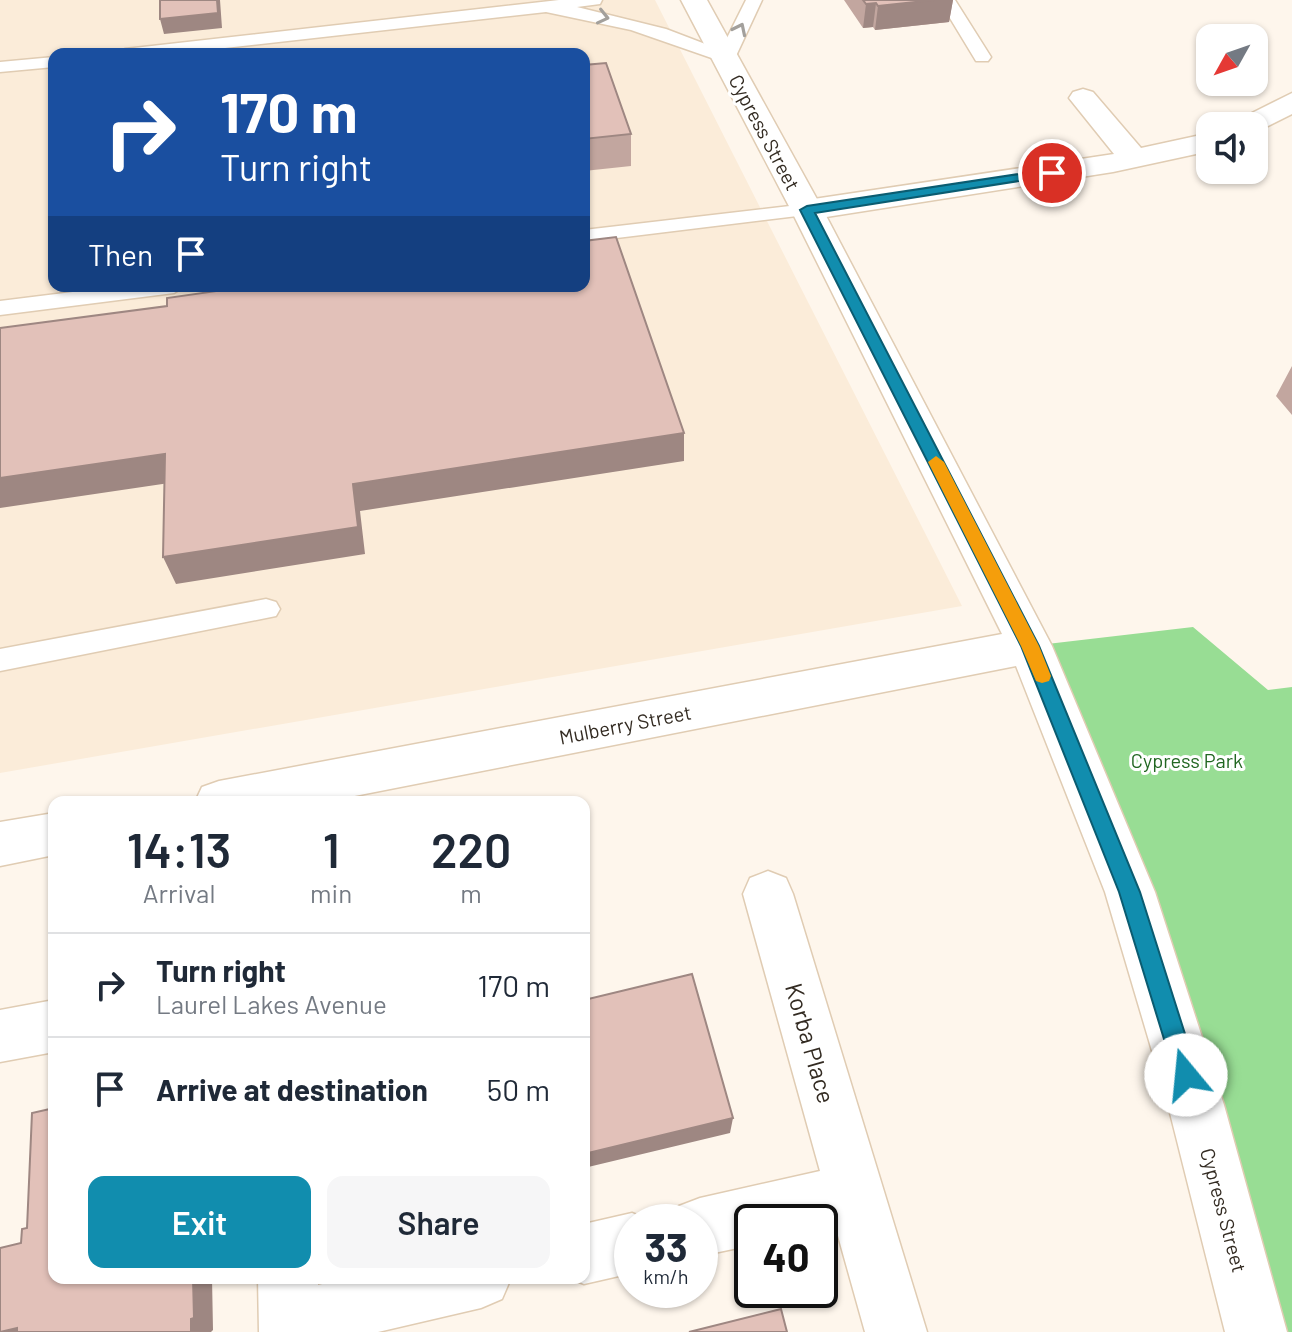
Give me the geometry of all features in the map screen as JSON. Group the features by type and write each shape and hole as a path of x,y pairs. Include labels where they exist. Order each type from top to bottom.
{"street":[{"name":"Cypress Street","path":"694,0 807,210 1030,646 1130,892 1196,1105 1256,1332"},
{"path":"1083,98 1134,159"},
{"path":"1268,115 1292,102"},
{"path":"807,210 1134,159 1196,145"},
{"name":"Mulberry Street","path":"250,796 1030,646"},
{"path":"0,844 48,835"},
{"name":"Korba Place","path":"768,894 896,1332"},
{"path":"0,1036 48,1027"},
{"path":"718,1223 855,1192"},
{"path":"590,1253 614,1247"},
{"path":"289,1311 446,1284"}],"lane":[{"path":"179,48 594,0"},
{"path":"546,7 655,30 726,58 754,0"},
{"path":"947,0 982,57"},
{"path":"0,67 48,63"},
{"path":"590,235 807,210"},
{"path":"0,308 127,292"},
{"path":"0,660 266,609"}],"shaded area":[{"path":"0,0 655,0 962,606 0,773"}],"green space":[{"name":"Cypress Park","path":"1193,627 1268,690 1292,687 1292,1332 1255,1332 1030,646"}],"building":[{"path":"160,0 217,0 218,13 160,19"},
{"path":"863,0 934,0 878,6 876,3 866,4"},
{"path":"606,63 631,134 590,138 590,64"},
{"path":"616,237 684,433 353,484 358,527 163,557 165,454 0,478 0,328 167,306 167,298 210,292 590,292 590,240"},
{"path":"692,974 733,1118 590,1153 590,999"},
{"path":"48,1109 48,1284 193,1284 191,1332 17,1332 17,1328 0,1332 0,1248 21,1243 22,1229 27,1228 32,1113"},
{"path":"781,1309 787,1332 689,1332"}],"slow traffic":[{"path":"936,462 1030,646 1042,676"}],"route":[{"path":"1052,173 807,210 1030,646 1130,892 1186,1075"}]}
